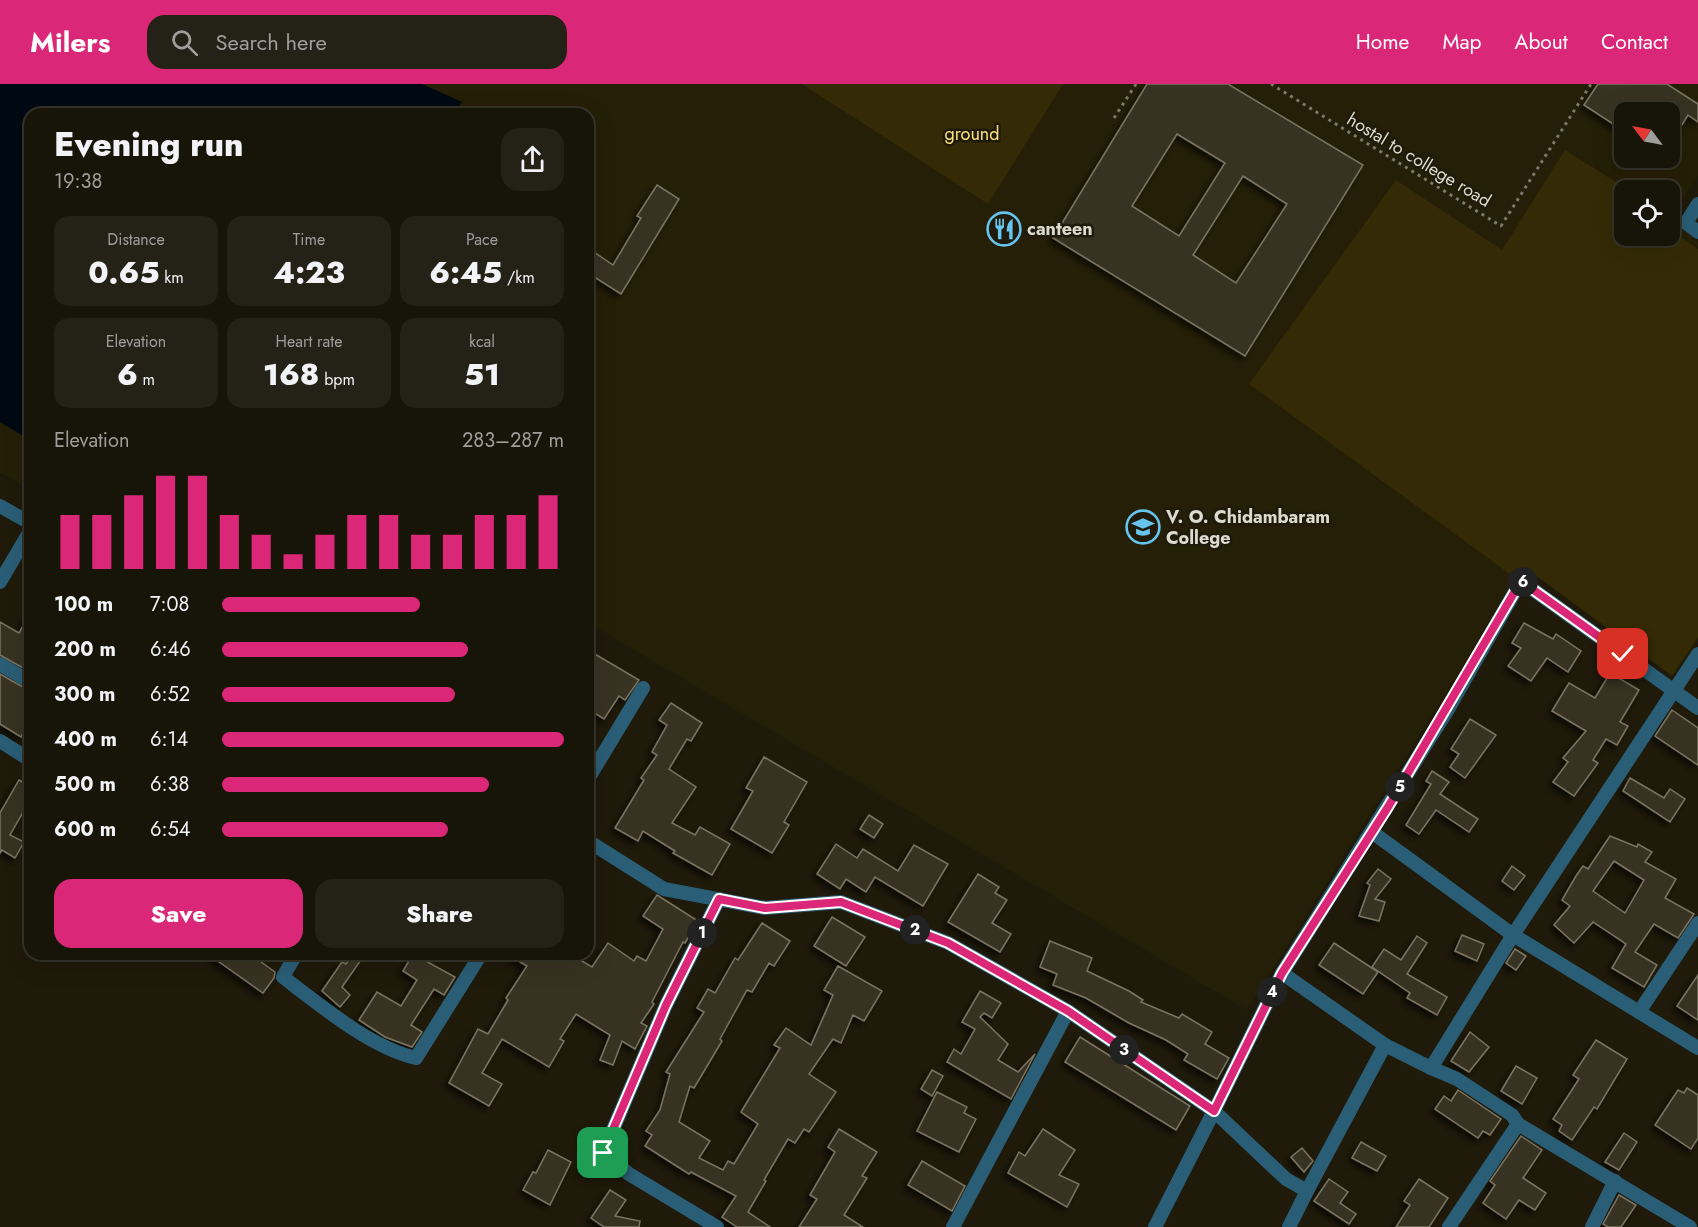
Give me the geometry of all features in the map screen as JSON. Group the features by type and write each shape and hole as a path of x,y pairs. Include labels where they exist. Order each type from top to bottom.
{"street":[{"path":"1698,204 1686,223 1698,232"},
{"path":"0,506 24,520"},
{"path":"0,582 24,541"},
{"path":"1155,1227 1282,973 1447,711 1521,581 1698,708"},
{"path":"1431,1068 1513,934 1698,654"},
{"path":"0,664 24,678"},
{"path":"594,769 643,688"},
{"path":"0,741 24,756"},
{"path":"1372,832 1513,934 1698,1048"},
{"path":"594,845 664,889 765,908 841,902 948,943 1068,1011 1214,1111 1286,1179 1307,1191"},
{"path":"717,1227 628,1174 603,1153 666,1005 719,899"},
{"path":"1639,1012 1698,923"},
{"path":"293,960 284,977 332,1014 399,1054 416,1058 477,960"},
{"path":"1282,973 1385,1045 1457,1079 1512,1115 1518,1124 1690,1227"},
{"path":"953,1227 1068,1011"},
{"path":"1289,1227 1385,1045"},
{"path":"1449,1227 1518,1124"},
{"path":"1592,1227 1615,1181"}],"path":[{"path":"1114,118 1136,84"},
{"name":"hostal to college road","path":"1271,84 1501,226 1591,84"}],"shaded area":[{"name":"V. O. Chidambaram College","path":"0,84 1698,84 1698,175 1680,204 1680,180 1614,180 1614,246 1680,246 1680,228 1698,241 1698,641 1685,660 1527,564 1247,1010 594,627 594,108 24,108 24,486 0,473"},
{"path":"0,84 422,84 462,102 458,108 24,108 24,436 0,422"}],"green space":[{"name":"ground","path":"802,84 1063,84 988,204"},
{"path":"1565,150 1614,181 1614,246 1680,246 1680,236 1698,249 1698,637 1672,676 1527,569 1510,574 1249,384 1396,180 1502,250"}],"building":[{"path":"1147,84 1228,84 1363,165 1245,356 1053,238","holes":["1177,134 1225,163 1179,236 1132,206","1243,176 1287,204 1236,283 1193,255"]},
{"path":"1598,84 1667,84 1698,104 1698,122 1688,115 1680,128 1680,102 1614,102 1614,124 1584,105"},
{"path":"657,185 679,199 621,294 594,277 594,252 613,265 641,218 637,216"},
{"path":"0,622 19,633 24,624 24,669 0,655"},
{"path":"1524,623 1553,639 1556,634 1581,651 1568,672 1547,658 1531,681 1508,666 1521,648 1512,643"},
{"path":"594,654 639,680 625,700 619,696 604,719 594,713"},
{"path":"1610,673 1639,690 1620,722 1628,726 1617,745 1606,739 1593,760 1598,763 1574,796 1553,782 1568,762 1563,758 1586,731 1552,711 1569,683 1595,698"},
{"path":"0,674 24,688 24,732 21,737 0,724"},
{"path":"671,703 702,723 691,741 687,739 669,769 696,787 672,823 695,835 700,827 730,844 712,875 673,853 675,851 643,831 638,841 615,828 644,780 641,778 657,755 652,752 667,725 659,720"},
{"path":"1672,710 1698,728 1698,765 1655,736"},
{"path":"1470,719 1496,735 1465,778 1450,767 1459,754 1451,749"},
{"path":"764,757 807,782 784,822 789,825 772,853 731,829 753,791 746,788"},
{"path":"1432,771 1449,782 1440,794 1478,819 1469,832 1436,810 1419,834 1406,825 1431,784 1426,781"},
{"path":"1630,778 1664,798 1670,789 1685,799 1670,822 1623,791"},
{"path":"19,780 24,783 24,810 10,835 24,842 15,858 2,850 0,853 0,813"},
{"path":"869,815 883,824 874,838 860,829"},
{"path":"1610,836 1637,847 1638,844 1652,852 1645,862 1676,879 1665,898 1694,914 1678,938 1654,924 1635,952 1657,965 1644,987 1612,968 1626,944 1593,922 1574,943 1554,925 1570,906 1562,900 1576,876 1583,866 1588,869","holes":["1614,861 1644,880 1625,913 1593,891"]},
{"path":"836,844 857,858 863,849 898,871 914,845 948,864 923,906 875,877 866,892 846,879 840,889 817,874"},
{"path":"1512,866 1525,876 1514,890 1502,881"},
{"path":"1378,869 1391,879 1375,899 1385,902 1379,921 1359,916 1370,885 1367,883"},
{"path":"978,874 999,887 995,893 1007,900 992,923 1011,934 1000,952 948,922"},
{"path":"657,895 698,921 685,943 683,942 652,1002 654,1004 641,1023 647,1026 635,1049 622,1041 613,1065 600,1060 610,1035 576,1014 560,1039 564,1041 549,1067 502,1039 482,1073 502,1084 489,1106 449,1083 478,1029 488,1034 508,1000 506,998 527,966 517,960 580,960 592,967 608,943 634,961 637,956 646,961 663,929 643,916"},
{"path":"832,917 865,937 846,966 814,946"},
{"path":"762,923 790,941 774,966 769,963 752,992 747,990 720,1039 722,1041 694,1088 690,1086 679,1122 710,1141 699,1158 723,1170 728,1161 734,1164 758,1124 741,1112 780,1048 774,1045 786,1028 811,1045 833,995 824,990 838,966 882,991 864,1021 853,1015 841,1043 833,1039 809,1074 836,1092 809,1132 804,1129 795,1143 788,1139 748,1212 770,1227 737,1227 722,1217 736,1196 691,1172 689,1174 645,1146 652,1135 646,1131 660,1110 670,1074 666,1072 704,1012 697,1008 708,989 715,993 735,958 738,960"},
{"path":"1462,935 1484,944 1477,961 1455,951"},
{"path":"1417,936 1427,943 1407,974 1447,997 1437,1015 1407,998 1410,993 1372,967 1384,949 1401,960"},
{"path":"1050,941 1092,958 1087,971 1129,991 1143,1000 1141,1002 1179,1018 1182,1014 1212,1032 1205,1044 1229,1058 1217,1079 1184,1060 1188,1054 1166,1040 1129,1023 1086,998 1053,985 1057,974 1040,967"},
{"path":"1334,943 1378,972 1363,994 1319,965"},
{"path":"1515,949 1526,956 1516,970 1506,963"},
{"path":"216,960 258,960 275,972 274,978 263,993"},
{"path":"349,960 361,960 342,987 350,995 340,1007 322,991 342,962 346,964"},
{"path":"409,960 424,960 455,977 444,995 434,989 411,1025 422,1032 412,1047 385,1037 359,1020 377,992 401,1006 417,980 403,971"},
{"path":"1698,975 1698,1020 1677,1006"},
{"path":"980,991 1001,1003 992,1018 984,1013 980,1017 1008,1044 998,1060 1018,1072 1035,1054 1011,1099 947,1062 954,1049 961,1054 975,1029 962,1022"},
{"path":"1470,1032 1489,1047 1469,1072 1451,1061"},
{"path":"1080,1037 1190,1106 1176,1130 1065,1062"},
{"path":"1596,1040 1627,1059 1597,1109 1594,1107 1572,1140 1559,1131 1562,1125 1553,1119 1579,1079 1573,1075"},
{"path":"1516,1066 1537,1078 1522,1104 1501,1091"},
{"path":"932,1070 943,1076 932,1096 921,1089"},
{"path":"1687,1088 1698,1095 1698,1138 1691,1149 1655,1125 1678,1090 1684,1093"},
{"path":"1458,1090 1501,1119 1490,1135 1483,1131 1478,1138 1435,1109 1444,1096 1451,1101"},
{"path":"937,1092 967,1107 964,1113 976,1119 959,1152 917,1131"},
{"path":"839,1129 877,1152 862,1176 867,1178 844,1215 863,1227 799,1227 817,1199 810,1195 835,1152 828,1147"},
{"path":"1043,1129 1075,1150 1059,1175 1079,1184 1067,1207 1008,1173 1019,1152 1025,1156"},
{"path":"1624,1133 1637,1142 1619,1170 1605,1162"},
{"path":"1521,1136 1542,1150 1523,1178 1546,1193 1535,1210 1519,1200 1506,1219 1483,1203 1495,1185 1490,1181"},
{"path":"1361,1142 1386,1156 1377,1171 1352,1158"},
{"path":"1302,1148 1313,1161 1304,1172 1291,1157"},
{"path":"548,1150 571,1162 550,1205 523,1190 533,1172 536,1173"},
{"path":"922,1161 965,1186 952,1211 908,1185"},
{"path":"1329,1179 1348,1192 1340,1203 1356,1214 1349,1224 1314,1201"},
{"path":"1419,1179 1448,1198 1429,1227 1396,1227 1410,1205 1404,1201"},
{"path":"610,1190 626,1200 615,1216 640,1221 639,1227 604,1227 591,1218"},
{"path":"1619,1195 1636,1205 1621,1227 1608,1227 1603,1224"}],"place":[{"name":"canteen","path":"1004,229"},
{"name":"V. O. Chidambaram College","path":"1143,527"}],"route":[{"path":"603,1153 666,1005 719,899 765,908 841,902 948,943 1068,1011 1214,1111 1282,973 1447,711 1521,581 1623,654"}]}
